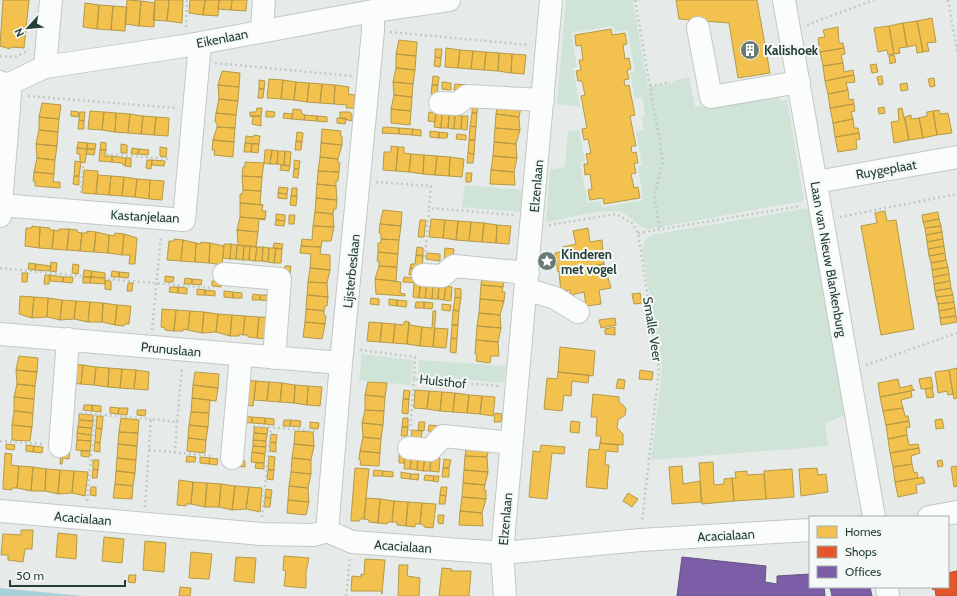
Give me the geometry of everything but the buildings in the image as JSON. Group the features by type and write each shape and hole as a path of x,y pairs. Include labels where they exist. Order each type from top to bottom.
{"street":[{"path":"45,58 51,0"},
{"path":"262,30 264,0"},
{"name":"Eikenlaan","path":"6,87 45,58 194,50 262,30 373,21 449,0"},
{"name":"Elzenlaan","path":"505,596 502,553 518,387 551,0"},
{"name":"Laan van Nieuw Blankenburg","path":"784,0 874,516"},
{"name":"Lijsterbeslaan","path":"327,531 342,355 360,180 373,21"},
{"path":"698,28 711,97 799,82"},
{"name":"Kastanjelaan","path":"1,210 79,212 184,220 195,110 194,50"},
{"path":"1,210 6,87"},
{"path":"440,103 457,104 467,96 543,100"},
{"name":"Ruygeplaat","path":"816,182 957,157"},
{"path":"423,275 442,276 454,266 527,281 578,312"},
{"path":"224,274 280,278 274,358"},
{"name":"Prunuslaan","path":"0,334 274,358 342,355"},
{"path":"60,446 68,339"},
{"path":"232,458 240,355"},
{"path":"408,448 430,450 443,436 512,443"},
{"name":"Acacialaan","path":"0,511 261,534 314,535 327,531 352,542 502,553 640,540 809,530"},
{"path":"934,516 957,512"}],"path":[{"path":"188,0 194,50 369,78"},
{"path":"635,0 663,162 654,196 660,229"},
{"path":"790,32 874,0"},
{"path":"952,0 948,0 957,51"},
{"path":"373,21 548,46"},
{"path":"0,56 15,57 26,51 45,58"},
{"path":"650,86 670,82"},
{"path":"6,87 195,110"},
{"path":"106,154 190,161"},
{"path":"79,212 83,164"},
{"path":"360,180 431,186 423,275"},
{"path":"429,208 532,222 616,214 632,223 638,233 660,229 821,211 845,216 957,194"},
{"path":"151,347 162,218"},
{"name":"Smalle Veer","path":"638,233 659,370 640,540"},
{"path":"0,268 81,276"},
{"path":"108,279 225,289 224,274"},
{"path":"849,371 957,333"},
{"path":"175,453 184,350"},
{"name":"Hulsthof","path":"342,355 415,357 414,379 518,387"},
{"path":"408,448 414,379"},
{"path":"63,411 177,422"},
{"path":"86,518 95,414"},
{"path":"144,523 151,419"},
{"path":"235,424 336,432"},
{"path":"261,534 271,427"},
{"path":"0,441 60,446"},
{"path":"149,450 232,458"},
{"path":"346,596 352,542"}],"green space":[{"path":"566,0 644,0 633,2 648,87 675,82 675,80 689,77 695,107 779,92 780,101 787,99 804,201 649,229 641,226 620,212 613,211 573,216 546,222 550,170 565,167 568,131 579,130 585,161 580,163 588,203 601,201 601,206 604,207 643,200 638,166 642,165 636,132 644,130 641,117 645,116 642,97 635,99 630,72 635,71 627,30 614,32 612,26 571,33 577,67 573,68 580,107 557,104"},
{"path":"465,185 523,190 520,212 462,207"},
{"path":"810,208 847,414 825,424 828,446 651,460 662,369 642,250 645,241 648,237 656,234"},
{"path":"362,354 413,360 411,385 359,380"},
{"path":"419,360 506,366 504,383 418,375"}],"water":[{"path":"0,588 84,596 0,596"}],"place":[{"name":"Kalishoek","path":"750,50"},
{"name":"Kinderen met vogel","path":"547,261"}]}
